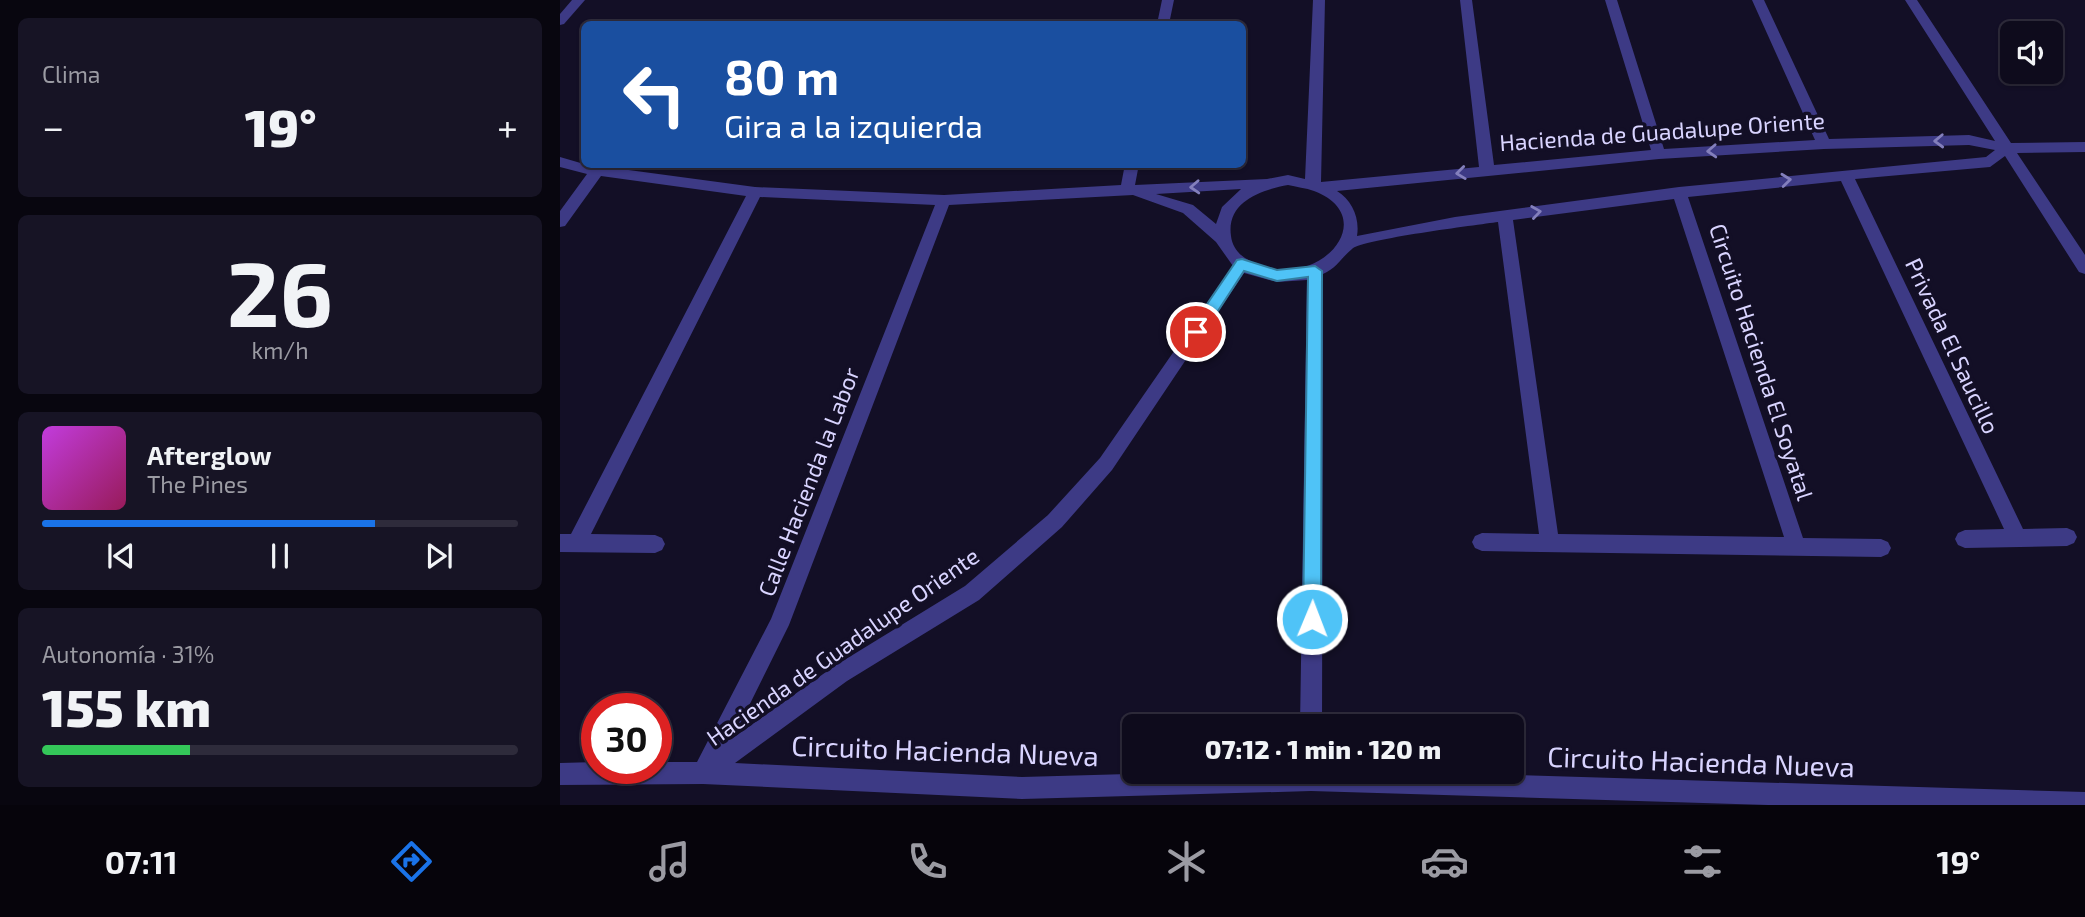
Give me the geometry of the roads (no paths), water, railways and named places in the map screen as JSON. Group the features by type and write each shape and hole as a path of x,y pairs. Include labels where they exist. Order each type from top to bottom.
{"street":[{"path":"560,21 579,0"},
{"path":"1164,21 1168,0"},
{"path":"1317,185 1318,0"},
{"path":"1466,0 1488,170"},
{"path":"1611,0 1659,154"},
{"path":"1758,0 1824,144"},
{"path":"1911,0 2085,268"},
{"name":"Hacienda de Guadalupe Oriente","path":"1317,185 1659,154 1824,144 1969,140 2006,148 2085,147"},
{"name":"Hacienda de Guadalupe Oriente","path":"1348,244 1398,230 1679,192 1990,162 2006,148"},
{"path":"560,162 581,167"},
{"path":"585,168 755,192 944,201 1288,180 1317,185 1333,193 1347,207 1353,225 1348,244 1335,260 1315,271 1277,276 1258,272 1242,264 1229,252 1222,238 1188,209 1127,190"},
{"path":"1127,190 1131,168"},
{"path":"560,222 597,171"},
{"name":"Privada El Saucillo","path":"1845,174 2017,537"},
{"path":"1222,238 1221,221 1228,205 1243,191 1263,183"},
{"path":"655,544 568,543 755,192"},
{"name":"Circuito Hacienda El Soyatal","path":"1679,192 1796,547"},
{"name":"Calle Hacienda la Labor","path":"703,773 779,625 944,201"},
{"path":"1505,216 1550,543"},
{"name":"Hacienda de Guadalupe Oriente","path":"703,773 840,674 972,593 1055,521 1106,464 1242,264"},
{"path":"1311,714 1315,271"},
{"path":"1965,539 2067,537"},
{"path":"1482,542 1881,548"},
{"name":"Circuito Hacienda Nueva","path":"560,774 703,773 1020,797 1200,784"},
{"name":"Circuito Hacienda Nueva","path":"1524,783 2085,803"}]}
